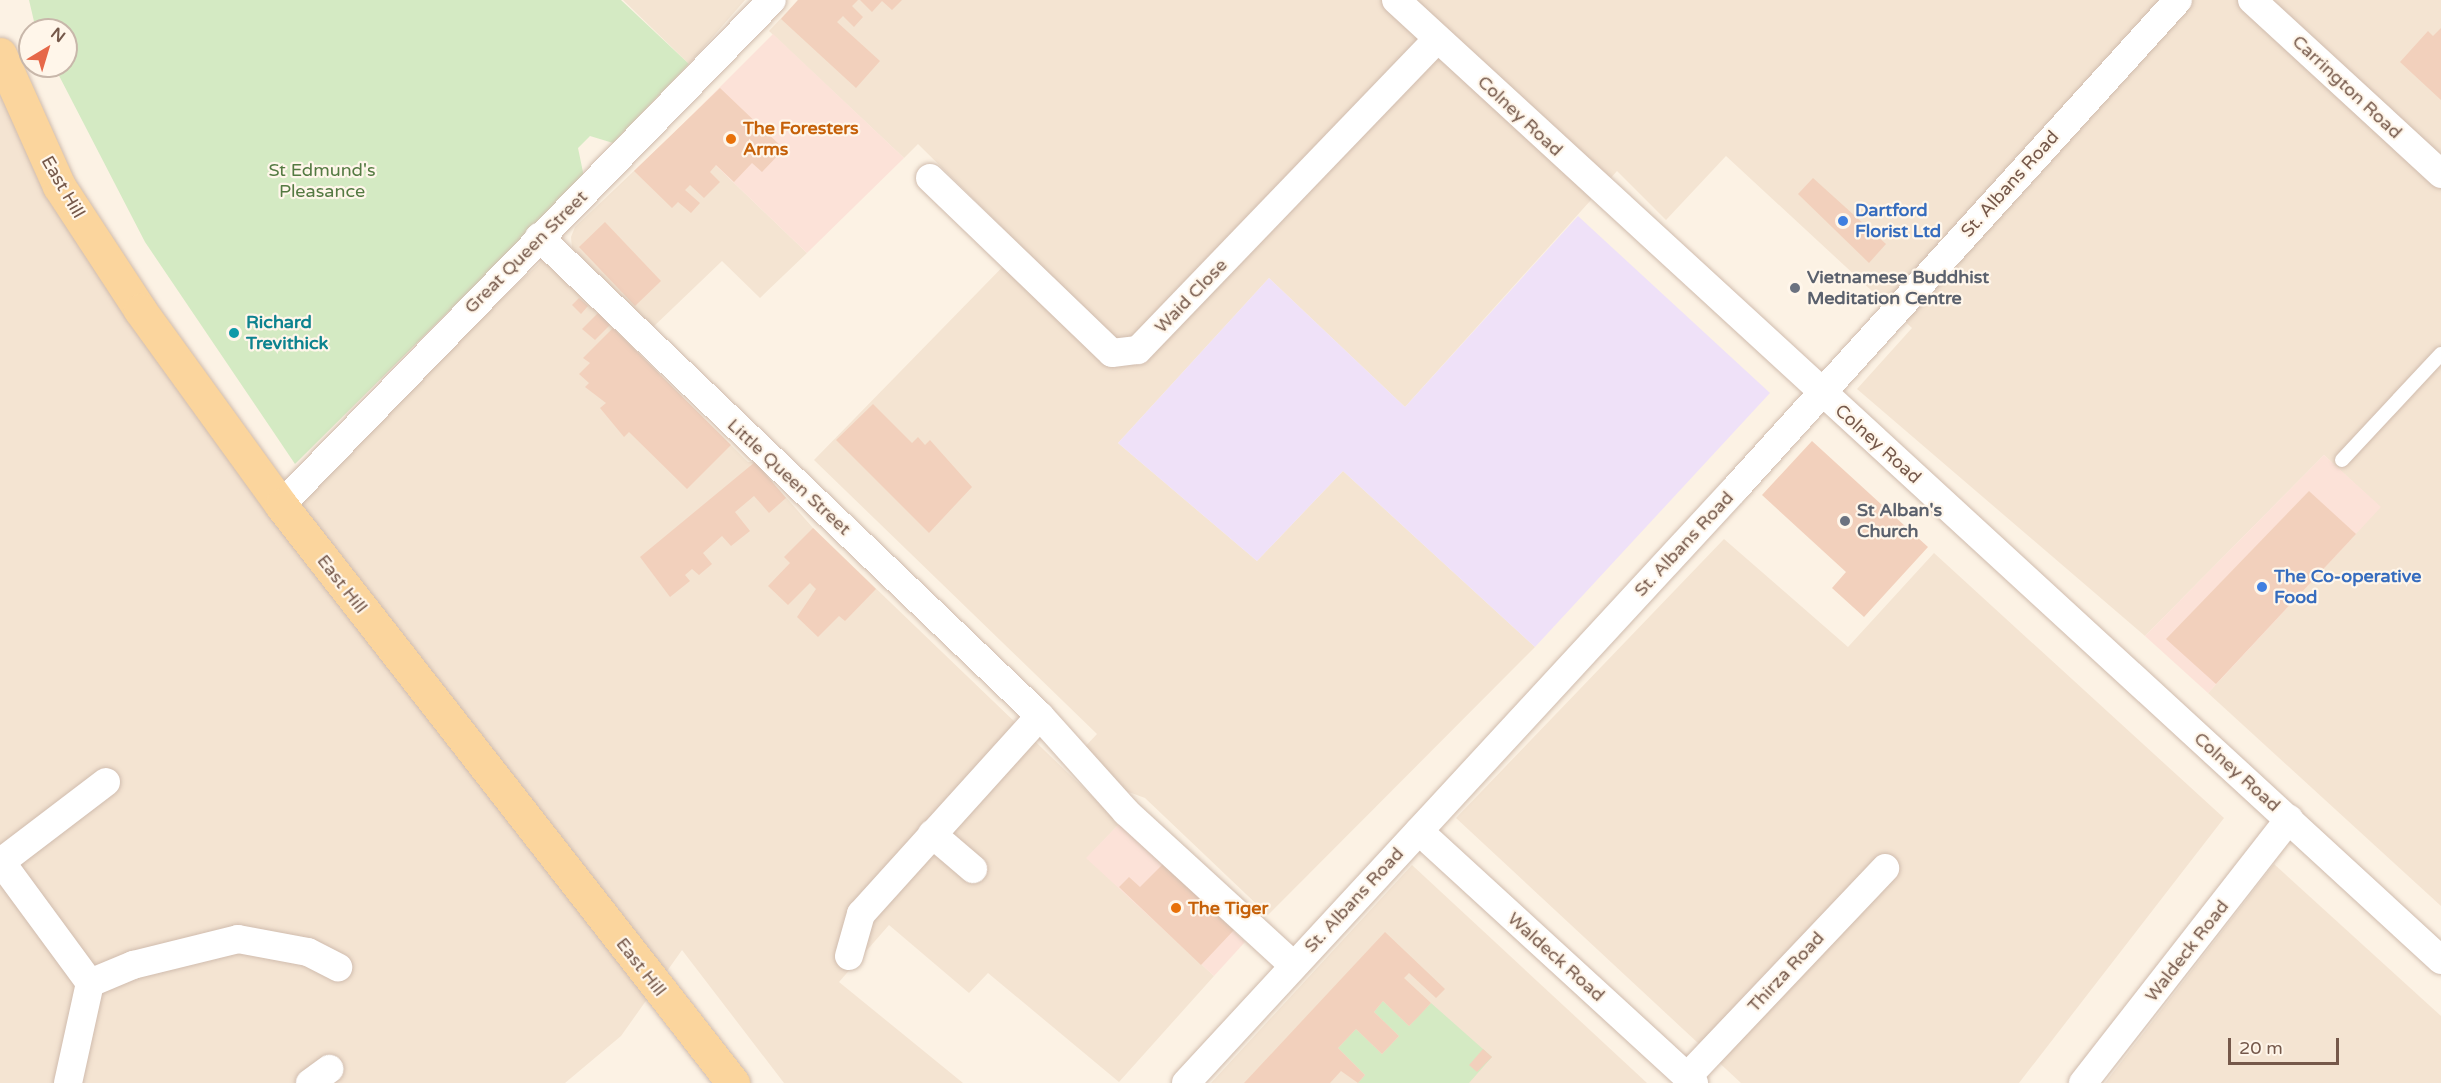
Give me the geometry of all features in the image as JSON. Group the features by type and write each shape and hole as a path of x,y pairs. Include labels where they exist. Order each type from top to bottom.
{"main road":[{"name":"East Hill","path":"0,54 60,186 140,310 281,505 733,1083"}],"street":[{"name":"Great Queen Street","path":"281,505 539,237 772,0"},
{"name":"Colney Road","path":"1396,0 1821,392 2438,952"},
{"name":"St. Albans Road","path":"1186,1083 2178,0"},
{"name":"Carrington Road","path":"2253,0 2441,174"},
{"name":"Waid Close","path":"930,178 1112,353 1138,350 1437,39"},
{"name":"Little Queen Street","path":"539,237 1040,716 1126,812 1293,965"},
{"path":"849,956 861,914 1040,716"},
{"path":"68,1083 90,982 1,862 105,782"},
{"name":"Waldeck Road","path":"2083,1083 2289,819"},
{"name":"Waldeck Road","path":"1419,831 1691,1080"},
{"path":"932,834 973,869"},
{"name":"Thirza Road","path":"1691,1080 1886,868"},
{"path":"90,982 133,965 238,939 308,952 338,967"}],"lane":[{"path":"2342,460 2441,354"}],"shaded area":[{"path":"623,0 745,0 689,64"},
{"path":"798,0 2441,0 2441,906 2208,693 2380,507 2324,455 2145,636 1857,389 1912,328 1726,156 1666,220 1617,171 1405,407 1269,278 1118,443 1257,561 1343,471 1535,647 1268,915 1145,798 1115,787 1080,752 1097,734 814,460 1022,247 918,144 904,158 769,31"},
{"path":"773,34 904,158 807,253 678,129"},
{"path":"0,89 271,515 544,259 748,462 755,462 813,528 1120,823 1087,858 1214,976 1119,1082 988,973 969,993 889,925 839,982 963,1083 784,1083 682,950 621,1036 565,1083 0,1083"},
{"path":"678,129 807,253 760,298 722,261 651,329 572,248 571,237 575,227"},
{"path":"1578,216 1770,393 1535,647 1343,471 1257,561 1118,443 1269,278 1405,407"},
{"name":"The Co-operative Food","path":"2324,455 2381,507 2208,693 2145,636"},
{"path":"1724,539 1848,647 1934,553 2224,818 2019,1083 1741,1083 1456,818"},
{"path":"1120,823 1245,942 1214,976 1086,858"},
{"path":"2274,864 2441,1016 2441,1083 2105,1083"},
{"path":"1412,865 1647,1083 1211,1083"}],"green space":[{"name":"St Edmund's Pleasance","path":"29,0 621,0 689,64 613,143 590,136 578,148 584,177 295,464 145,242 60,78 78,78 78,18 33,18"},
{"path":"1383,1001 1409,1026 1431,1003 1492,1057 1469,1083 1358,1083 1365,1075 1338,1048 1356,1029 1382,1054 1399,1036 1374,1012"}],"building":[{"path":"798,0 858,0 852,6 863,17 854,27 843,16 837,22 880,61 856,88 781,19"},
{"path":"860,0 902,0 892,10 882,1 872,12"},
{"path":"2441,28 2441,100 2400,62 2428,31 2433,36"},
{"path":"720,88 784,149 762,172 752,163 734,182 716,165 710,172 720,182 704,198 690,185 685,190 700,203 691,213 678,202 672,208 634,171"},
{"name":"Dartford Florist Ltd","path":"1813,178 1886,244 1869,263 1798,194"},
{"path":"605,222 661,281 635,306 579,247"},
{"path":"579,298 588,306 581,314 572,305"},
{"path":"598,313 610,325 595,340 582,329"},
{"path":"613,328 731,445 687,489 629,432 624,437 600,408 606,403 585,387 589,383 579,374 590,363 583,358"},
{"path":"873,404 912,443 918,437 925,445 930,440 972,487 929,533 836,440"},
{"name":"St Alban's Church","path":"1812,441 1928,547 1864,617 1832,588 1846,572 1762,495"},
{"path":"755,462 786,498 769,513 754,496 735,512 750,531 731,546 722,536 703,553 712,564 699,575 692,569 685,575 690,581 670,597 640,557"},
{"name":"The Co-operative Food","path":"2309,491 2356,534 2216,684 2166,639"},
{"path":"813,528 876,589 845,621 839,616 818,637 797,617 816,589 810,583 788,605 768,586 790,563 784,557"},
{"name":"The Tiger","path":"1163,864 1234,930 1201,965 1119,887 1129,877 1140,887"},
{"path":"1385,932 1445,989 1436,998 1409,973 1404,978 1431,1003 1418,1017 1409,1026 1383,1001 1374,1012 1399,1036 1382,1054 1356,1029 1338,1048 1365,1075 1358,1083 1341,1071 1330,1083 1244,1083"},
{"path":"1483,1049 1492,1057 1477,1072 1469,1065"}],"place":[{"name":"The Foresters Arms","path":"731,139"},
{"name":"Dartford Florist Ltd","path":"1843,221"},
{"name":"Vietnamese Buddhist Meditation Centre","path":"1795,288"},
{"name":"Richard Trevithick","path":"234,333"},
{"name":"St Alban's Church","path":"1845,521"},
{"name":"The Co-operative Food","path":"2262,587"},
{"name":"The Tiger","path":"1176,908"}]}
